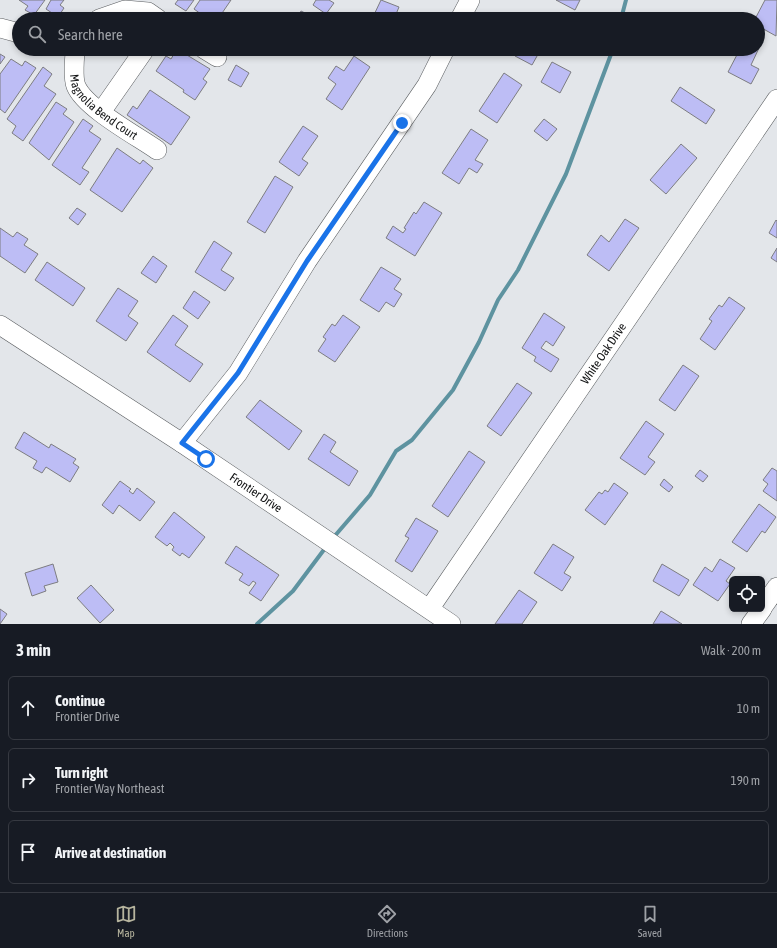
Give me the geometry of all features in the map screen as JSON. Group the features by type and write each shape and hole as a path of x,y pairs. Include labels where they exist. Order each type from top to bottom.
{"street":[{"path":"464,12 470,0"},
{"path":"119,12 125,10 148,12"},
{"path":"0,28 12,31"},
{"name":"Magnolia Bend Court","path":"74,56 76,85 86,99 101,112 157,150"},
{"path":"101,112 140,56"},
{"path":"182,443 238,373 307,261 427,85 442,56"},
{"name":"White Oak Drive","path":"430,608 777,99"},
{"name":"Frontier Drive","path":"0,326 182,443 430,608 451,624"},
{"path":"765,605 777,587"},
{"path":"751,624 760,612"}],"building":[{"path":"19,0 45,0 36,12 29,12 25,10 28,6"},
{"path":"51,0 64,0 60,5 64,8 61,12 50,12 46,9"},
{"path":"178,0 194,0 186,11 175,4"},
{"path":"200,0 231,0 223,12 198,12 194,9"},
{"path":"316,0 329,0 334,3 327,12 323,12 313,5"},
{"path":"381,0 399,7 397,12 375,12"},
{"path":"556,0 580,0 575,10"},
{"path":"765,0 777,0 776,36 765,30 765,12 759,12"},
{"path":"0,54 5,57 0,64"},
{"path":"166,56 171,59 173,56 189,56 210,69 203,79 207,82 195,100 183,92 184,90 156,71"},
{"path":"354,56 370,67 342,110 326,99 336,84 328,78 336,66 344,71"},
{"path":"515,56 537,56 532,65"},
{"path":"736,56 755,56 751,65 759,69 751,84 728,72"},
{"path":"11,59 22,66 25,61 36,68 5,113 0,109 0,74"},
{"path":"552,62 571,72 560,93 541,82"},
{"path":"236,65 249,73 241,87 228,80"},
{"path":"43,67 52,74 44,86 56,94 23,141 12,133 16,126 7,119"},
{"path":"504,73 522,85 497,123 479,111"},
{"path":"680,87 715,110 706,124 671,101"},
{"path":"150,90 190,117 171,145 127,115 133,106 137,109"},
{"path":"56,102 67,109 63,114 74,122 49,160 29,143"},
{"path":"83,119 93,126 89,131 101,139 82,168 89,172 80,185 52,165"},
{"path":"544,119 557,129 547,141 534,131"},
{"path":"303,126 318,136 302,159 308,163 299,176 279,162"},
{"path":"471,129 488,140 475,160 483,164 477,173 469,168 459,184 442,173"},
{"path":"681,144 697,158 666,194 650,180"},
{"path":"117,148 140,164 143,160 153,168 122,212 90,190"},
{"path":"275,176 293,187 265,233 247,222"},
{"path":"424,202 442,213 415,256 386,238 393,226 403,233 406,229 404,228 414,212 416,214"},
{"path":"77,208 86,214 78,225 69,218"},
{"path":"625,219 639,228 609,271 587,255 601,235 609,242"},
{"path":"776,220 777,221 777,238 769,233"},
{"path":"0,228 13,237 17,232 28,239 24,245 38,254 25,273 0,256"},
{"path":"214,241 232,253 221,270 234,278 225,291 195,272"},
{"path":"777,248 777,262 771,258"},
{"path":"153,256 167,266 156,283 141,273"},
{"path":"47,262 85,288 73,306 35,280"},
{"path":"381,267 401,279 394,289 402,294 394,307 386,302 379,312 360,300"},
{"path":"118,288 138,301 128,316 138,323 126,341 96,321"},
{"path":"194,291 210,302 198,319 183,308"},
{"path":"729,297 745,308 715,350 700,339 712,321 709,319 719,305 722,307"},
{"path":"544,313 565,327 553,346 546,341 541,348 559,359 551,372 534,361 536,357 522,348"},
{"path":"173,315 188,326 175,345 203,364 190,382 147,352"},
{"path":"343,315 360,327 335,362 318,351 326,339 323,337 332,324 335,326"},
{"path":"683,365 699,376 675,411 659,400"},
{"path":"517,383 532,393 501,436 487,426"},
{"path":"260,400 302,431 289,450 246,417"},
{"path":"646,421 664,434 648,457 655,462 645,475 620,458"},
{"path":"24,432 49,448 51,444 76,459 73,463 79,467 70,482 46,467 42,473 33,468 37,461 15,448"},
{"path":"324,434 336,442 330,452 358,471 349,486 308,459"},
{"path":"469,451 485,462 448,517 432,506"},
{"path":"772,468 777,471 777,501 763,491 768,484 763,480"},
{"path":"700,470 708,476 703,482 695,476"},
{"path":"664,479 673,487 669,492 660,485"},
{"path":"120,481 131,489 129,491 133,494 137,488 155,502 140,521 119,505 113,514 102,505"},
{"path":"614,483 628,493 605,525 585,510 599,492 602,494 605,490 608,492"},
{"path":"759,504 776,517 765,533 762,531 747,552 732,542"},
{"path":"174,512 205,537 189,558 182,553 180,556 172,550 174,547 170,543 167,546 155,537"},
{"path":"416,518 438,531 412,572 395,561 409,538 405,536"},
{"path":"553,544 574,557 564,573 571,577 562,591 534,573"},
{"path":"236,546 279,575 261,601 249,593 256,583 253,581 249,586 239,580 243,574 225,563"},
{"path":"720,559 735,568 726,581 729,583 729,585 718,601 693,585 705,567 712,572"},
{"path":"53,564 58,582 44,586 46,591 32,596 25,573"},
{"path":"662,564 689,580 679,596 653,581"},
{"path":"91,585 114,610 100,623 77,598"},
{"path":"519,590 537,602 522,624 495,624"},
{"path":"0,609 7,614 0,624"},
{"path":"661,611 682,624 653,624"}],"waterway":[{"path":"623,12 626,0"},
{"path":"333,538 370,495 396,451 412,440 453,390 479,342 498,300 518,270 566,174 610,56"},
{"path":"257,624 293,591 326,547"}],"route":[{"path":"206,459 182,443 238,373 307,261 402,123"}]}
